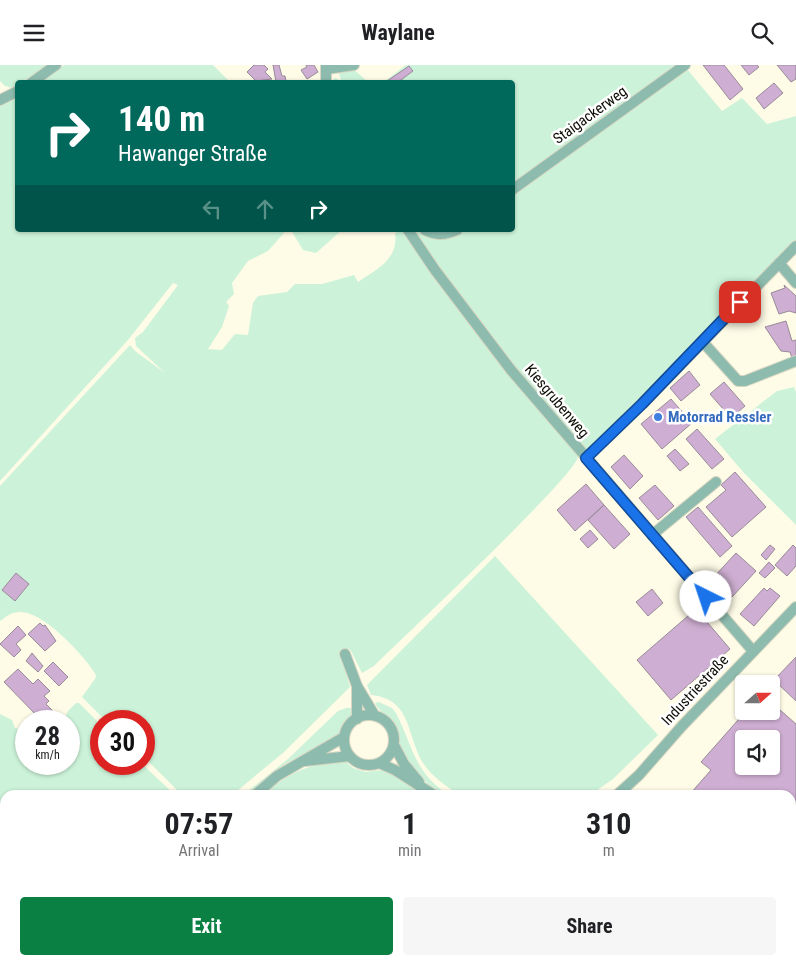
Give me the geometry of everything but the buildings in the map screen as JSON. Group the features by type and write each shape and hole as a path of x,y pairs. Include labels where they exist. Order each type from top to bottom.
{"street":[{"path":"35,80 56,65"},
{"path":"326,80 326,67 354,65"},
{"name":"Staigackerweg","path":"515,188 685,65"},
{"path":"0,100 15,92"},
{"name":"Kiesgrubenweg","path":"409,232 435,271 511,370 753,651"},
{"path":"429,232 445,235 452,232"},
{"path":"586,458 642,404 796,246"},
{"path":"779,263 796,283"},
{"path":"702,341 738,381 745,381 796,361"},
{"path":"652,535 716,482"},
{"name":"Industriestraße","path":"622,790 639,775 796,607"},
{"path":"345,654 357,686 375,716 390,727 394,745 404,764 423,787"},
{"path":"357,686 357,719"},
{"path":"375,716 357,719 348,726 344,737 345,747 350,756 361,764 379,763 387,758 394,745"},
{"path":"261,790 276,776 344,737"},
{"path":"304,761 350,756"},
{"path":"379,763 386,765 427,790"}],"green space":[{"path":"0,65 49,65 25,80 15,80 15,86 12,88 5,86 0,81"},
{"path":"64,65 213,65 228,80 42,80"},
{"path":"406,65 681,65 515,185 515,80 386,80"},
{"path":"351,67 366,80 341,80 339,73"},
{"path":"686,68 722,111 742,98 767,124 796,116 796,241 634,407 594,445 585,450 487,335 414,232 426,234 444,232 515,232 515,191"},
{"path":"15,97 15,232 283,232 268,251 248,261 232,283 234,294 226,302 229,306 222,327 208,349 222,350 235,334 248,335 253,303 258,296 287,292 295,284 322,284 354,275 358,282 379,268 390,257 394,250 395,233 406,232 578,456 571,469 520,523 374,666 362,673 350,649 340,652 350,687 284,752 238,790 177,790 155,768 155,710 95,710 82,697 96,675 73,646 51,626 29,614 14,613 0,621 0,486 130,345 135,351 165,373 136,346 135,338 143,332 178,285 173,283 128,340 0,481 0,105"},
{"path":"292,232 340,232 316,253 303,250"},
{"path":"794,387 796,392 796,525 744,473 715,439 777,391"},
{"path":"495,556 658,735 613,779 597,790 453,790 426,768 401,711 394,703 371,695 367,685"},
{"path":"379,702 392,708 396,713 421,768 428,778 442,790 436,790 429,785 410,764 401,748 396,725 375,703"},
{"path":"76,703 79,703 90,714 90,775 154,775 170,790 0,790 0,714 12,720 15,728 15,775 80,775 80,710 69,710"},
{"path":"351,708 353,711 338,736 285,764 252,790 249,790 288,759 338,711"},
{"path":"344,760 353,768 365,772 384,770 417,790 268,790 300,770 332,761"}],"place":[{"name":"Motorrad Ressler","path":"658,417"}],"route":[{"path":"706,597 586,458 642,404 740,302"}]}
